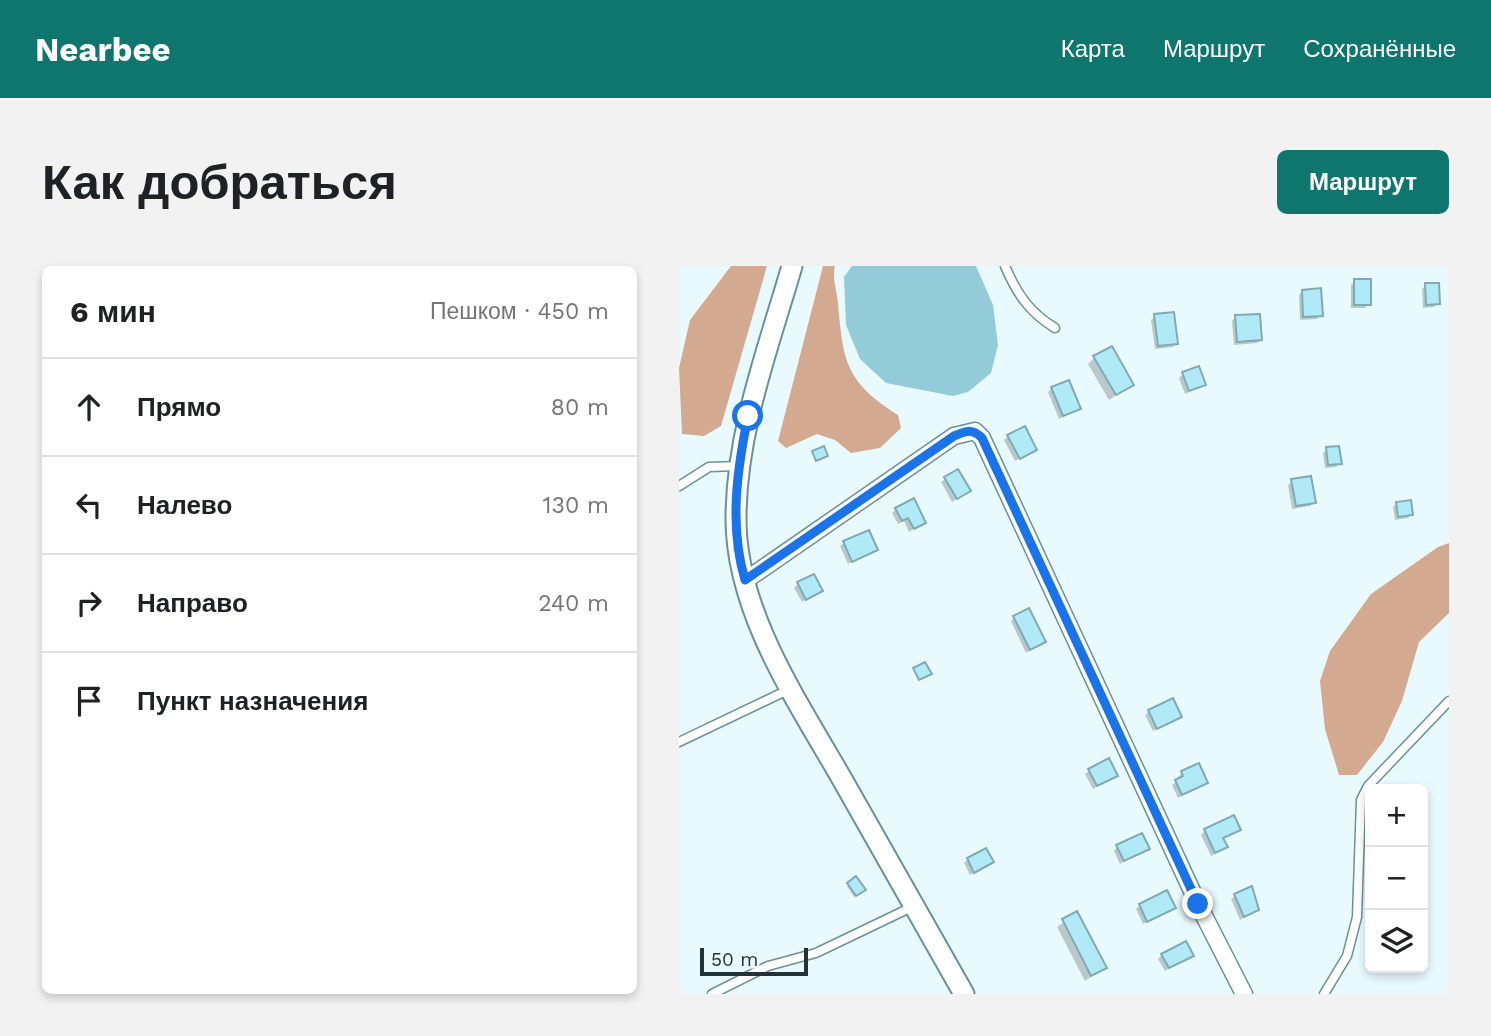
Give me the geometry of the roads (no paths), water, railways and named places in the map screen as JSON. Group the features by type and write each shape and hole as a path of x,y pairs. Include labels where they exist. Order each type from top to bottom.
{"street":[{"path":"792,266 748,416 738,466 736,522 745,580 757,616 791,689 964,994"},
{"path":"745,580 954,436 975,431 982,438 1192,892 1244,994"}],"lane":[{"path":"1005,266 1025,305 1035,316 1055,328"},
{"path":"679,486 709,467 738,466"},
{"path":"679,743 791,689"},
{"path":"1324,994 1347,956 1357,917 1361,800 1368,786 1449,701"},
{"path":"712,994 768,966 816,953 914,906"}],"water":[{"path":"852,266 976,266 993,305 998,345 991,373 968,392 953,396 886,383 860,359 846,325 844,277"}]}
